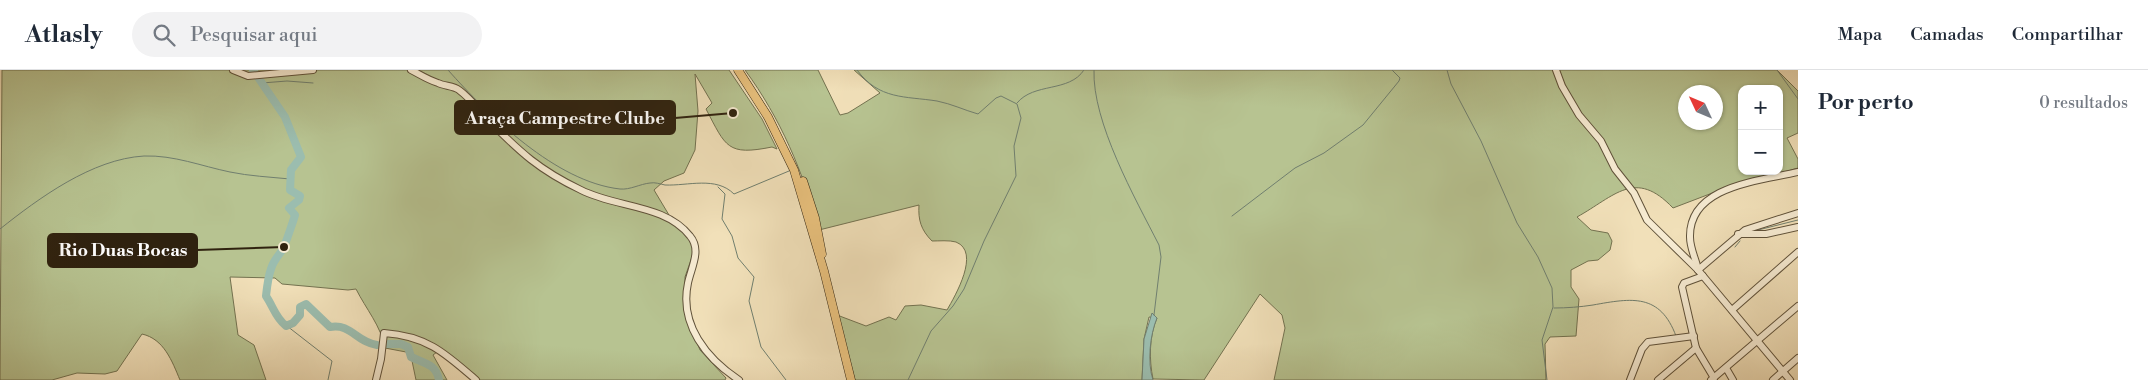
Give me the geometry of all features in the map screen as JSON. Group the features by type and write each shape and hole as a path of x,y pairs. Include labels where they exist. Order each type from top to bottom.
{"main road":[{"path":"738,70 768,116 794,170 824,271 851,380"},
{"path":"742,70 764,101 798,167 815,218 824,271"}],"street":[{"path":"233,70 248,76 313,70"},
{"path":"411,70 434,82 460,90 532,163 549,174 583,192 614,203 657,212 684,229 693,240 696,248 688,284 687,302 690,319 709,358 739,380"},
{"path":"1556,70 1562,86 1579,115 1601,141 1613,166 1634,193 1647,220 1700,273 1790,380"},
{"path":"1700,273 1690,236 1693,219 1703,203 1711,196 1729,190 1798,172"},
{"path":"1798,213 1747,229 1738,234 1700,273 1682,286 1696,348 1712,379 1798,306"},
{"path":"1738,234 1766,234 1797,230"},
{"path":"1732,310 1798,252"},
{"path":"376,380 384,333 414,337 430,343 450,357 476,380"},
{"path":"1630,380 1642,349 1648,342 1694,336"},
{"path":"1658,380 1696,348"},
{"path":"1773,380 1798,358"},
{"path":"1726,368 1733,380"}],"green space":[{"path":"2,70 729,70 762,119 777,149 772,147 746,150 730,146 718,132 706,109 712,103 695,74 698,111 695,150 684,173 664,181 654,190 669,215 692,243 693,254 685,277 686,315 700,350 726,378 725,380 474,380 437,352 433,355 447,380 416,380 411,356 406,352 385,348 377,325 356,289 348,290 282,284 275,278 230,277 238,335 254,345 266,380 180,380 162,346 150,337 142,334 117,371 105,374 77,373 52,380 0,380"},
{"path":"745,70 818,70 840,115 848,113 880,93 854,70 1777,70 1798,91 1798,133 1787,138 1798,159 1798,168 1783,172 1783,85 1738,85 1738,175 1774,175 1715,192 1673,208 1660,196 1647,190 1636,188 1625,190 1614,194 1577,217 1591,230 1608,233 1612,241 1610,250 1598,260 1588,261 1571,270 1571,287 1579,299 1576,336 1550,337 1545,344 1546,380 1274,380 1285,328 1282,315 1260,294 1204,380 1153,379 1150,348 1152,332 1157,318 1149,317 1144,339 1142,380 855,380 837,315 866,326 889,317 896,320 905,306 921,305 947,310 964,274 966,255 963,247 956,242 932,241 925,233 921,224 919,205 819,230 798,167 769,108"}],"shaded area":[{"path":"1152,313 1157,318 1150,349 1150,365 1153,380 1142,380 1144,339"}],"waterway":[{"path":"253,70 285,117 301,157 291,170 290,190 300,196 299,200 289,208 295,215 283,249 272,266 266,296 277,316 286,326 293,323 300,315 300,307 306,304 330,327 349,330 364,340 377,345"},
{"path":"448,70 483,107 525,144 572,174 596,184 624,189 652,183 665,185 701,183 719,185 727,188 734,194 789,171"},
{"path":"857,70 865,80 884,92 903,97 942,102 978,114 996,98 1001,96 1017,104 1021,118 1014,146 1016,176 984,241 964,289 953,306 931,331 908,380"},
{"path":"1017,103 1024,96 1033,92 1070,82 1084,70"},
{"path":"1094,70 1095,91 1107,136 1127,183 1159,245 1161,257 1154,315"},
{"path":"1232,216 1295,168 1324,153 1363,125 1399,81 1400,78 1392,70"},
{"path":"1447,70 1451,84 1481,141 1517,223 1538,257 1552,288 1553,307 1542,340 1547,380"},
{"path":"1777,70 1798,99"},
{"path":"262,83 287,81 313,83"},
{"path":"0,229 67,182 105,164 124,159 144,156 166,157 219,170 290,179"},
{"path":"718,187 725,194 722,219 732,236 738,258 754,277 749,301 761,347 786,380"},
{"path":"1754,231 1798,220"},
{"path":"1735,247 1740,241"},
{"path":"1554,308 1569,308 1632,300 1643,302 1653,305 1662,312 1676,336"},
{"path":"287,326 332,361 328,380"},
{"path":"384,344 401,344 408,347 411,357 432,367 439,380"}],"place":[{"name":"Araça Campestre Clube","path":"733,113"},
{"name":"Rio Duas Bocas","path":"284,247"}]}
